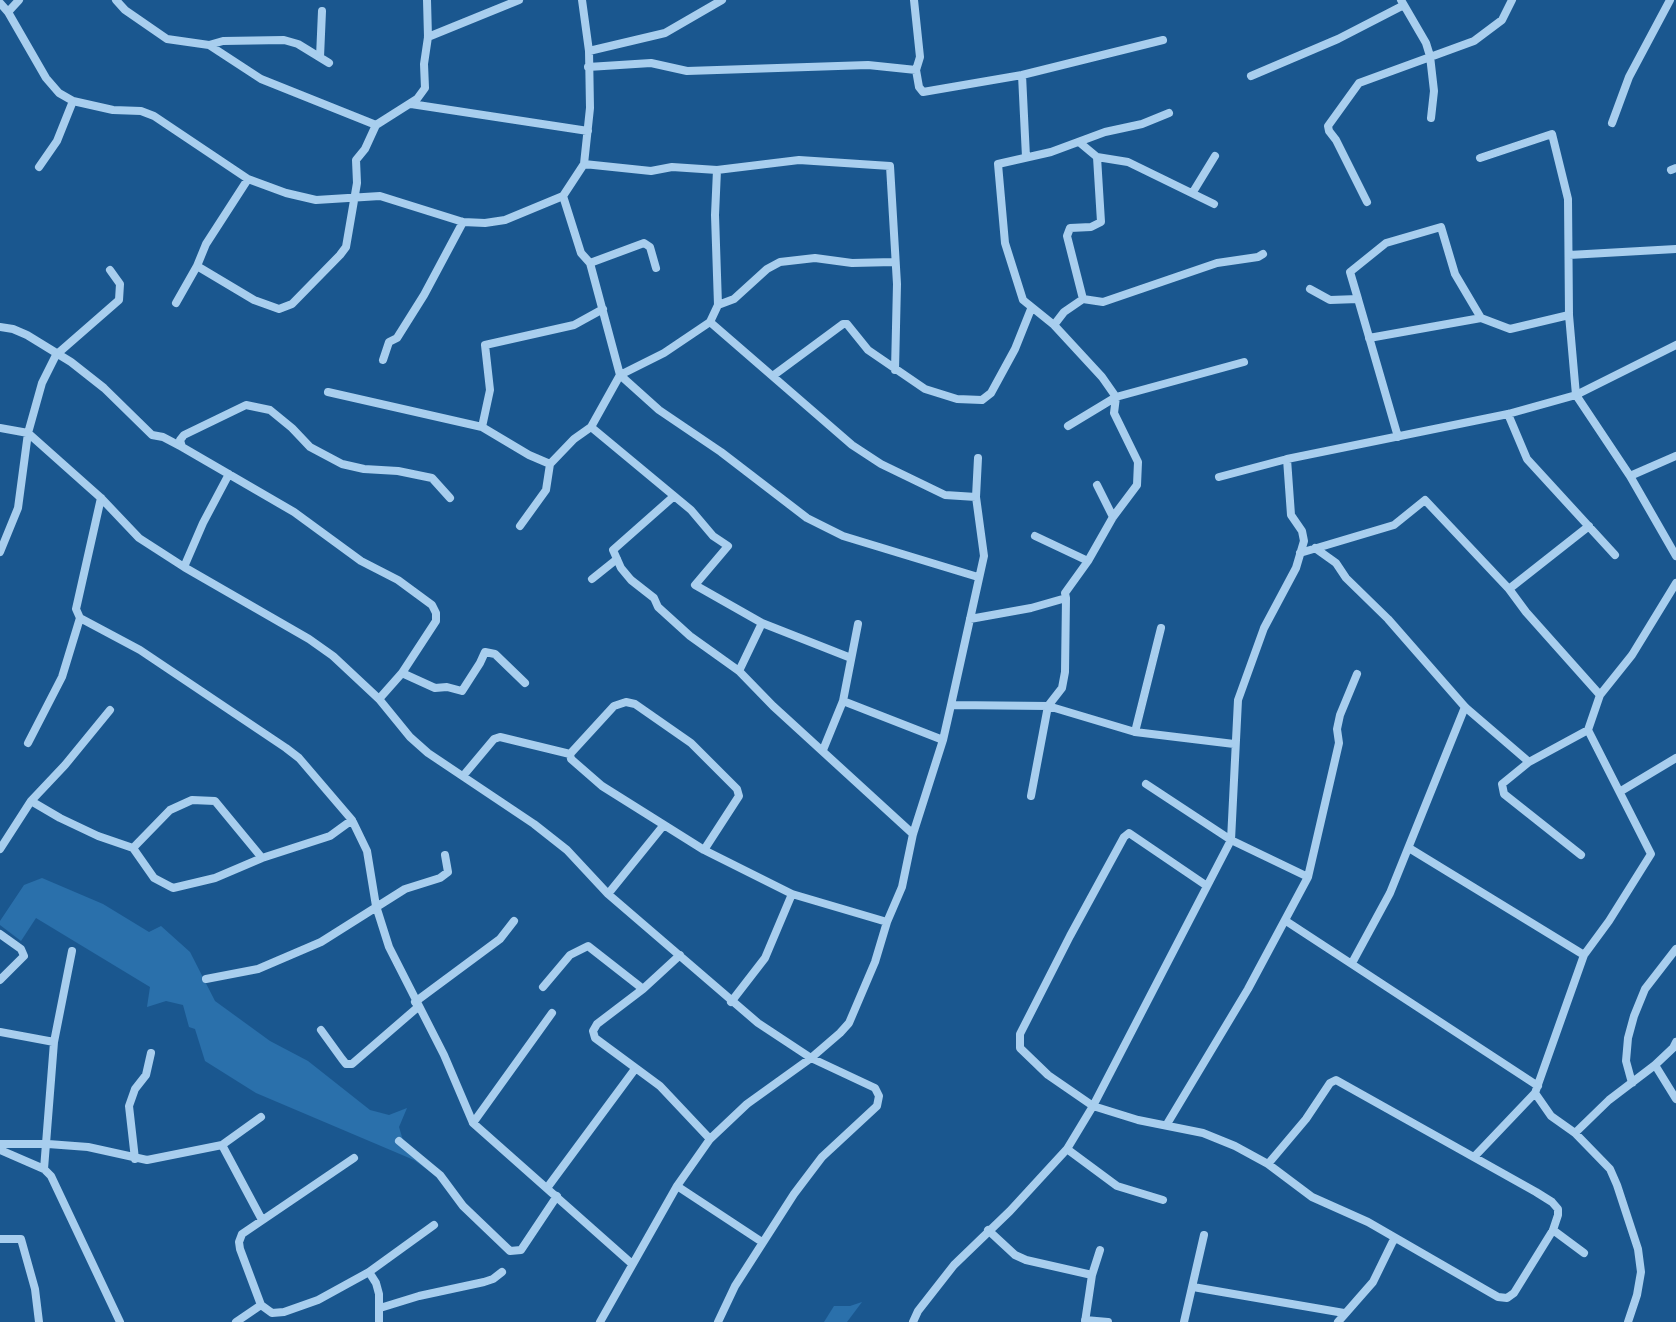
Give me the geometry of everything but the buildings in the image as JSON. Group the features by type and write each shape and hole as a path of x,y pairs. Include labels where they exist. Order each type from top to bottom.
{"street":[{"path":"8,12 19,0"},
{"path":"116,0 125,10 167,39 209,45 223,41 284,40 298,44 329,63"},
{"path":"197,266 254,300 273,308 286,308 346,247 357,183 356,160 376,125 411,103 425,88 427,0"},
{"path":"428,37 519,0"},
{"path":"0,3 52,87 73,101 113,110 141,111 154,116 248,179 286,193 316,200 389,197 463,222 485,223 505,220 563,196 584,164 590,108 589,51 582,0"},
{"path":"589,51 665,33 722,0"},
{"path":"914,0 920,57 916,70 923,92 1022,75 1163,40"},
{"path":"1367,202 1328,126 1359,83 1484,35 1502,20 1512,0"},
{"path":"1612,123 1629,77 1670,0"},
{"path":"1251,76 1338,39 1402,2 1426,43 1430,56 1434,91 1431,118"},
{"path":"320,57 322,11"},
{"path":"209,45 261,79 376,125"},
{"path":"588,67 651,63 687,71 852,65 916,70"},
{"path":"1022,75 1026,157"},
{"path":"39,167 57,141 73,101"},
{"path":"411,103 588,131"},
{"path":"1031,796 1048,706 1062,688 1065,672 1065,593 1137,485 1138,462 1114,413 1116,397 1102,377 1054,325 1023,300 1005,243 998,164 1142,124 1169,113"},
{"path":"1480,158 1552,134 1567,189 1569,315 1576,395 1630,476 1676,556"},
{"path":"1079,142 1097,157 1128,162 1214,204"},
{"path":"1193,192 1215,156"},
{"path":"1083,299 1067,236 1070,228 1091,227 1101,222 1097,157"},
{"path":"584,164 642,171 683,167 717,170 799,160 890,166 897,284 895,370"},
{"path":"520,526 546,490 550,464 574,439 591,427 620,375 664,353 710,322 718,305 717,170"},
{"path":"176,303 206,244 248,179"},
{"path":"563,196 581,253 590,263 620,375 659,410 721,452 807,518 843,536 978,577"},
{"path":"383,360 389,342 397,338 424,295 463,222"},
{"path":"1398,437 1350,272 1386,243 1441,227 1455,274 1481,318"},
{"path":"590,263 644,243 650,247 656,268"},
{"path":"1569,255 1676,249"},
{"path":"1054,325 1064,312 1083,299 1103,302 1217,263 1263,254"},
{"path":"718,305 734,299 767,269 780,262 815,258 852,263 894,262"},
{"path":"0,552 18,508 28,433 42,383 56,355 119,300 120,284 110,270"},
{"path":"1310,289 1330,300 1358,299"},
{"path":"482,427 490,390 485,345 574,325 603,309"},
{"path":"774,375 847,324 868,350 925,389 942,396 982,400 991,393 1015,349 1031,309"},
{"path":"1369,338 1481,318 1510,329 1569,315"},
{"path":"710,322 852,445 881,464 945,495 976,497"},
{"path":"0,327 27,335 71,362 104,388 152,435 178,443 294,512 361,561 398,580 432,605 436,621 402,673 379,699"},
{"path":"1219,477 1287,459 1508,414 1576,395 1676,345"},
{"path":"1068,426 1116,397 1244,362"},
{"path":"328,392 482,427 550,464"},
{"path":"178,443 184,435 246,405 270,410 310,447 342,464 432,478 450,498"},
{"path":"1508,414 1527,459 1615,555"},
{"path":"591,427 691,510 713,536 728,546 695,585 762,623 851,658"},
{"path":"0,428 28,433 101,498 139,538 333,656 379,699 410,737 428,753 534,824 567,850 608,894 758,1023 811,1058 875,1088 879,1096 877,1106 822,1157 762,1242 735,1286 718,1322"},
{"path":"1630,476 1676,456"},
{"path":"600,1322 677,1186 710,1139 747,1104 811,1058 849,1023 902,887 913,834 951,705 984,556 976,497 978,458"},
{"path":"913,1322 954,1265 1030,1191 1067,1149 1093,1106 1231,840 1238,700 1264,628 1296,568 1304,541 1302,531 1291,515 1287,459"},
{"path":"184,567 229,474"},
{"path":"1097,485 1113,517"},
{"path":"673,497 613,550 631,580 654,598 658,607 690,636 739,671 913,834"},
{"path":"101,498 76,609 80,618 140,650 286,748 299,758 352,820 367,851 376,906 389,947 444,1055 473,1123 631,1263"},
{"path":"1300,553 1394,525 1425,500 1509,589 1600,695"},
{"path":"1509,589 1589,526"},
{"path":"1035,536 1088,561"},
{"path":"1315,548 1336,563 1346,578 1388,619 1465,707 1529,762"},
{"path":"592,579 617,559"},
{"path":"1581,855 1504,794 1502,784 1529,762 1588,730 1600,695 1632,655 1676,583"},
{"path":"970,619 1066,598"},
{"path":"28,743 56,692 80,618"},
{"path":"739,671 762,623"},
{"path":"823,750 843,701 858,624"},
{"path":"1135,732 1161,628"},
{"path":"402,673 435,688 462,691 485,652 495,654 525,683"},
{"path":"1167,1124 1286,921 1308,877 1339,743 1337,729 1340,715 1357,674"},
{"path":"843,701 943,740"},
{"path":"570,754 614,706 626,702 635,704 691,743 737,789 739,796 704,850"},
{"path":"951,705 1048,706 1135,732 1234,744"},
{"path":"1352,963 1390,893 1465,707"},
{"path":"0,849 31,801 110,710"},
{"path":"1474,1157 1537,1090 1584,955 1651,854 1588,730"},
{"path":"463,776 494,739 500,737 570,754"},
{"path":"570,754 571,759 602,786 704,850 792,894 887,922"},
{"path":"1621,791 1676,758"},
{"path":"1146,784 1231,840 1308,877"},
{"path":"133,848 170,810 192,800 215,801 262,858"},
{"path":"31,801 98,836 133,848 154,878 173,888 215,878 262,858 330,836 352,820"},
{"path":"608,894 663,826"},
{"path":"1207,886 1129,833 1124,837 1020,1034 1020,1048 1048,1075 1093,1106 1138,1120 1203,1133 1268,1164 1312,1197 1368,1222 1498,1297 1507,1298 1514,1293 1553,1230 1558,1215 1558,1209 1552,1202 1336,1080 1330,1083 1306,1119 1268,1164"},
{"path":"1409,848 1584,955"},
{"path":"206,979 258,969 321,942 405,889 440,878 448,872 445,855"},
{"path":"731,1002 765,958 792,894"},
{"path":"321,1030 346,1064 352,1064 416,1005 500,939 514,921"},
{"path":"1286,921 1537,1090 1551,1116 1575,1133 1610,1169 1638,1249 1641,1272 1628,1322"},
{"path":"0,934 21,949 24,956 0,980"},
{"path":"543,987 570,955 588,946 643,989"},
{"path":"1632,1083 1626,1061 1634,1016 1645,989 1676,949"},
{"path":"44,1169 54,1042 72,951"},
{"path":"680,955 643,989 597,1024 593,1031 595,1038 660,1086 710,1139"},
{"path":"473,1123 552,1013"},
{"path":"0,1032 54,1042"},
{"path":"1575,1133 1609,1100 1655,1065 1676,1042"},
{"path":"135,1159 129,1106 135,1089 146,1075 151,1053"},
{"path":"1655,1065 1676,1099"},
{"path":"547,1188 635,1069"},
{"path":"0,1147 48,1144 88,1147 147,1160 222,1145 261,1117"},
{"path":"399,1141 440,1175 463,1206 510,1251 521,1250 557,1196"},
{"path":"222,1145 261,1218"},
{"path":"0,1147 44,1169 57,1186 120,1322"},
{"path":"1067,1149 1117,1186 1163,1200"},
{"path":"354,1158 261,1218 242,1234 239,1242 261,1305 272,1313 284,1312 318,1300 369,1272 434,1225"},
{"path":"677,1186 762,1242"},
{"path":"988,1230 1015,1255 1026,1260 1092,1275"},
{"path":"1553,1230 1584,1253"},
{"path":"1184,1322 1204,1235"},
{"path":"0,1239 21,1239 35,1289 39,1322"},
{"path":"1338,1322 1373,1282 1394,1239"},
{"path":"1100,1250 1092,1275 1085,1321 1108,1322"},
{"path":"369,1272 376,1283 379,1322"},
{"path":"380,1308 484,1282 502,1272"},
{"path":"1193,1287 1344,1313"},
{"path":"236,1322 261,1305"}],"shaded area":[{"path":"42,878 103,904 149,932 161,926 190,952 215,1001 270,1041 308,1061 370,1110 389,1115 407,1108 399,1127 405,1147 449,1180 436,1176 414,1160 256,1093 205,1061 195,1029 189,1027 183,1005 166,1001 147,1007 150,987 36,918 21,941 0,925 0,921 24,885"},
{"path":"862,1302 847,1322 824,1322 834,1306"}]}
